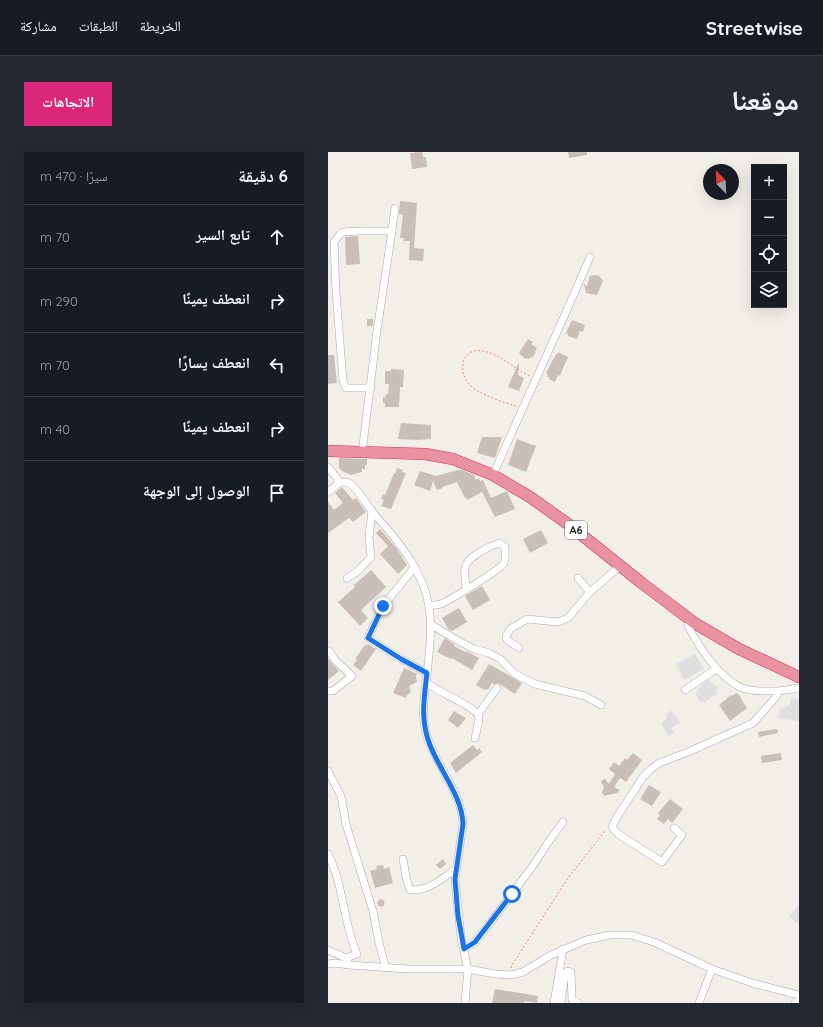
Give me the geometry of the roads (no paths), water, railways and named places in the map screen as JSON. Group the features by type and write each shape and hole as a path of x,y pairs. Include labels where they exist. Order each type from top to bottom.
{"highway":[{"name":"A6","path":"328,451 362,453 404,452 440,456 494,475 547,508 689,619 739,649 799,677"}],"street":[{"path":"362,453 394,208"},
{"path":"371,388 350,389 344,386 336,292 334,242 343,232 371,230 392,231"},
{"path":"494,475 522,408 560,328 590,257"},
{"path":"328,467 340,482 349,483 356,490 408,556 422,583 429,606 430,624 423,715 425,730 430,745 451,787 463,816 455,879 458,916 468,969 464,1003"},
{"path":"328,492 340,482"},
{"path":"347,578 358,571 371,557 370,537 372,511"},
{"path":"429,606 441,604 466,590 495,570 504,563 506,555 505,547 499,544 493,545 467,562 465,568 466,590"},
{"path":"519,648 507,640 506,637 510,629 527,620 558,622 563,620 572,614 590,592 620,566"},
{"path":"414,568 383,606 368,638 401,659 427,673"},
{"path":"578,578 590,592"},
{"path":"689,619 688,626 716,668 742,688 779,691 799,688"},
{"path":"430,624 474,649 488,653 500,659 515,674 535,684 585,696 601,705"},
{"path":"328,651 352,676 333,691 328,691"},
{"path":"684,690 716,668"},
{"path":"426,682 437,691 466,705 478,714 479,720 475,738"},
{"path":"478,714 497,688"},
{"path":"674,828 682,835 662,862 618,834 612,827 617,817 651,769 659,763 688,752 753,723 776,698 779,691"},
{"path":"328,771 340,796 346,824 373,911 386,968"},
{"path":"464,949 475,942 491,922 535,863 563,822"},
{"path":"328,854 335,869 350,939 357,954 346,958"},
{"path":"403,859 410,890 420,890 428,887 456,869"},
{"path":"328,964 334,963 386,968 468,969 495,974 511,975 523,972 551,955 579,942 610,935 631,935 654,942 712,968 752,983 799,995"},
{"path":"554,1003 563,949"},
{"path":"328,950 346,958 349,965"},
{"path":"700,1003 712,968"},
{"path":"561,1003 565,973 568,971 571,972 572,1000 578,1003"},
{"path":"795,1003 799,1001"}]}
